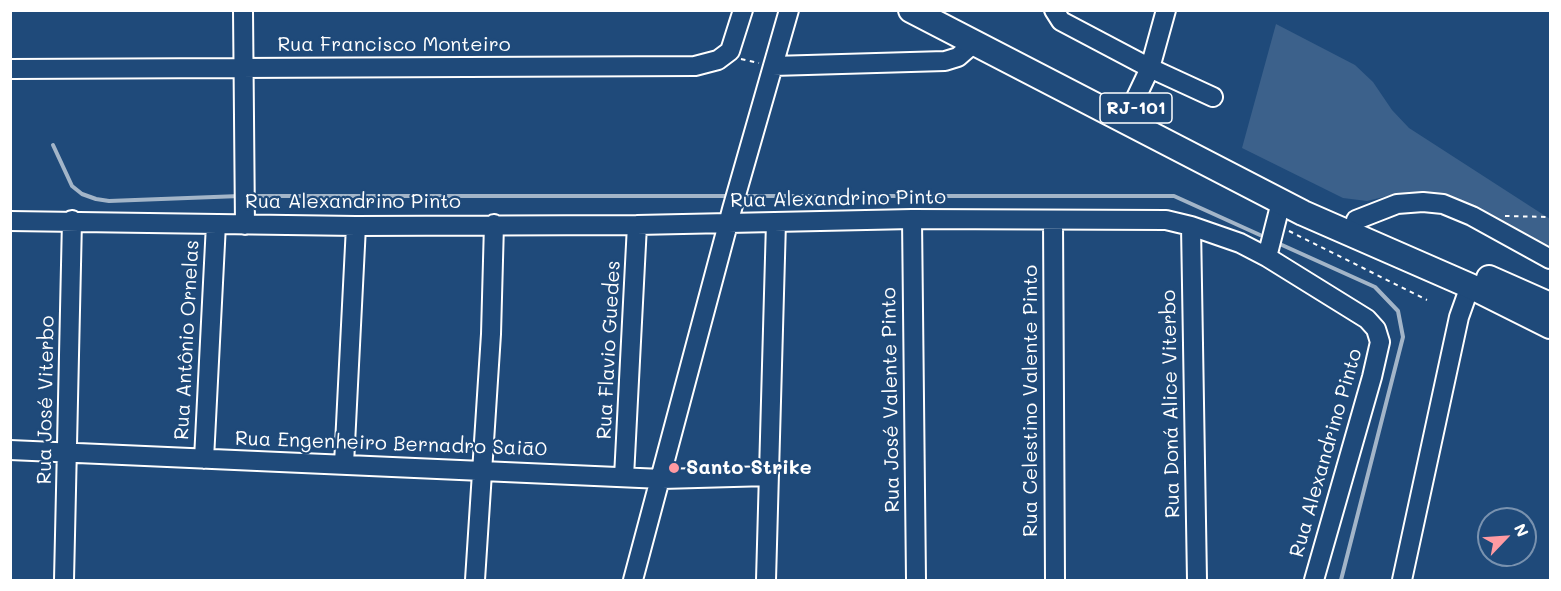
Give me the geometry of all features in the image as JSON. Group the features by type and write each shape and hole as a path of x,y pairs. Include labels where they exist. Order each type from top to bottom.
{"main road":[{"name":"RJ-101","path":"911,10 1278,213 1470,286 1551,326"},
{"name":"RJ-101","path":"947,10 1277,184 1551,305"}],"street":[{"path":"243,10 245,225"},
{"path":"724,56 736,40 743,10"},
{"path":"633,580 662,479 730,216 789,10"},
{"path":"1054,10 1061,21 1150,68 1213,97"},
{"path":"1132,106 1150,68 1166,10"},
{"path":"773,66 945,61 958,57 974,43"},
{"name":"Rua Francisco Monteiro","path":"10,69 690,67 710,63 724,56"},
{"path":"1356,220 1397,204 1423,201 1443,204 1472,216 1551,259"},
{"path":"1267,257 1278,213"},
{"name":"Rua Alexandrino Pinto","path":"10,221 72,220 356,226 637,225 730,216 776,222 912,219 1166,220 1191,226 1240,243 1267,257 1367,319 1376,329 1380,342 1314,580"},
{"name":"Rua José Valente Pinto","path":"912,219 916,580"},
{"name":"Rua José Viterbo","path":"64,580 72,220"},
{"name":"Rua Celestino Valente Pinto","path":"1053,220 1055,580"},
{"path":"766,580 776,222"},
{"name":"Rua Antônio Ornelas","path":"204,459 216,224"},
{"path":"475,580 491,334 494,224"},
{"name":"Rua Flavio Guedes","path":"624,477 637,225"},
{"path":"344,464 356,226"},
{"name":"Rua Doná Alice Viterbo","path":"1191,226 1197,580"},
{"path":"1402,580 1459,316 1470,286"},
{"name":"Rua Engenheiro Bernadro Saiā0","path":"10,450 662,479 769,476"}],"path":[{"path":"724,56 773,66"},
{"path":"1278,213 1427,300"},
{"path":"1472,216 1551,217"}],"shaded area":[{"path":"1276,24 1355,65 1373,82 1392,110 1409,128 1550,219 1550,253 1423,196 1400,193 1367,201 1343,198 1242,148"}],"waterway":[{"path":"53,145 72,186 82,194 96,199 109,201 240,196"},
{"path":"251,196 729,196"},
{"path":"743,196 1174,196 1260,235"},
{"path":"1282,245 1375,287 1398,311 1403,337 1341,580"}],"place":[{"name":"Santo Strike","path":"674,468"}]}
